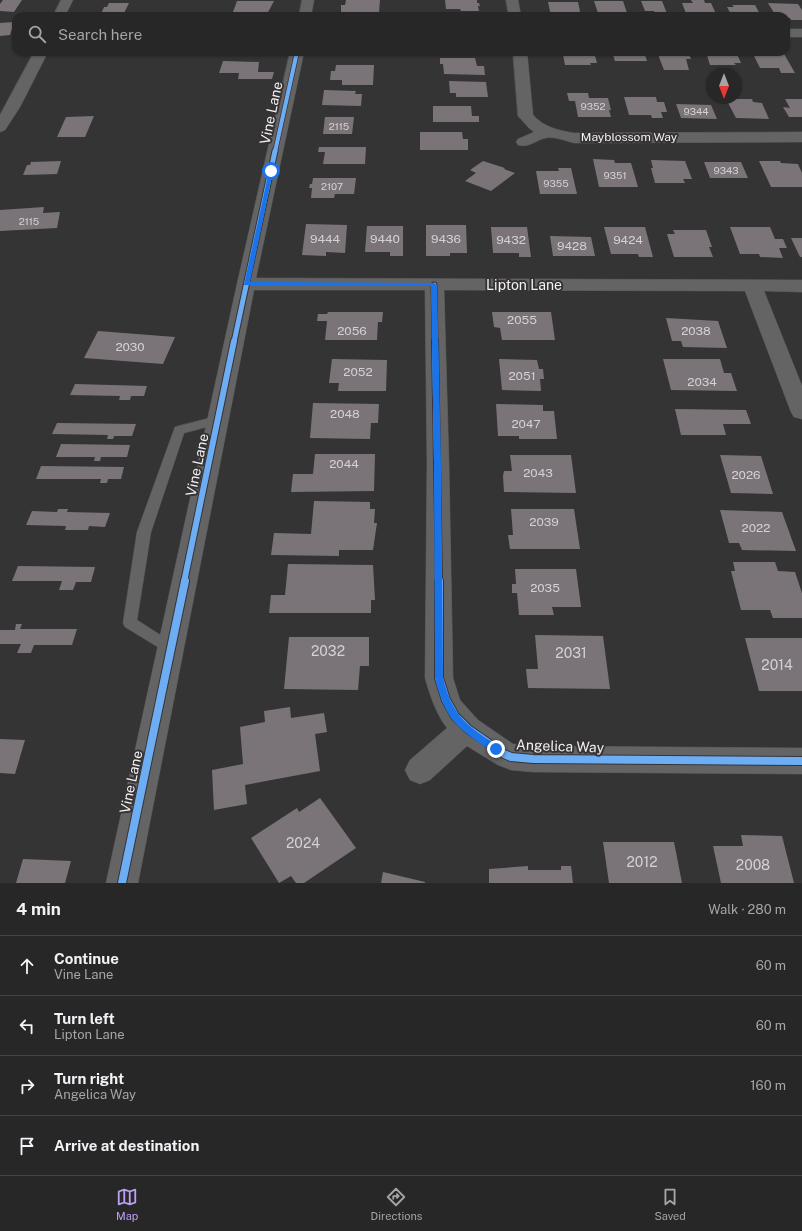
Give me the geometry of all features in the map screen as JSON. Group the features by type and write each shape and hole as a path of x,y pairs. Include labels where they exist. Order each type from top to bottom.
{"street":[{"path":"61,12 67,0"},
{"path":"306,12 308,0"},
{"path":"512,0 514,12"},
{"path":"790,33 802,33"},
{"path":"0,127 13,107 39,56"},
{"name":"Vine Lane","path":"122,883 246,284 296,56"},
{"name":"Mayblossom Way","path":"520,56 526,116 534,125 545,132 574,138 802,137"},
{"path":"524,142 545,132"},
{"name":"Lipton Lane","path":"246,284 802,286"},
{"name":"Angelica Way","path":"434,285 438,488 439,678 444,697 455,718 466,729 496,749 510,756 532,759 802,761"},
{"path":"752,286 802,412"},
{"path":"420,770 466,729"}],"lane":[{"path":"171,649 130,623 144,532 179,430 218,420"}],"building":[{"path":"3,0 22,0 14,12 0,11 0,4"},
{"path":"346,0 380,0 379,12 341,12 341,5 345,5"},
{"path":"445,0 477,0 477,3 479,3 480,6 478,6 479,11 446,9"},
{"path":"691,0 704,0 705,3 711,3 715,12 685,12 682,3 693,3"},
{"path":"237,1 274,1 268,12 233,12"},
{"path":"594,1 623,1 627,12 598,12"},
{"path":"641,1 662,1 666,12 654,12 645,11"},
{"path":"548,2 578,2 580,12 550,12"},
{"path":"109,3 129,3 124,12 102,12 104,7 107,7"},
{"path":"768,3 798,4 802,10 802,20 791,20 790,12 774,12"},
{"path":"732,5 755,5 759,12 730,12 727,7 734,7"},
{"path":"12,22 10,35 0,36 0,23"},
{"path":"563,56 595,56 597,63 590,63 591,65 565,65"},
{"path":"613,56 645,56 647,61 615,61"},
{"path":"659,56 690,56 691,59 686,59 689,70 664,70"},
{"path":"707,56 738,56 741,63 734,63 736,65 710,65"},
{"path":"754,56 785,56 795,73 781,73 779,68 760,68"},
{"path":"440,58 475,58 477,66 484,66 485,75 444,74 443,64 440,64"},
{"path":"223,61 259,62 258,72 274,72 272,79 238,79 239,73 219,73"},
{"path":"336,65 374,65 373,85 342,85 342,80 330,80 331,71 335,71"},
{"path":"449,81 486,82 488,97 456,97 456,93 450,93"},
{"path":"324,90 356,91 355,94 362,94 361,106 322,105"},
{"path":"567,93 588,93 589,98 608,98 611,117 578,117 575,101 569,101"},
{"path":"624,97 656,97 657,102 664,102 667,112 661,112 663,118 652,118 651,115 629,115"},
{"path":"742,99 752,99 753,102 762,103 769,119 736,118 729,104 742,104"},
{"path":"785,99 802,99 802,117 789,117 783,107 790,108"},
{"path":"676,104 711,105 717,119 681,118"},
{"path":"433,106 471,106 472,116 479,116 479,122 433,122"},
{"path":"94,116 85,137 57,137 66,117"},
{"path":"325,117 354,117 352,134 323,134"},
{"path":"420,132 462,132 463,139 468,139 468,150 420,150"},
{"path":"319,147 366,147 365,164 323,164 325,152 318,152"},
{"path":"593,159 614,160 615,163 631,163 638,187 599,187"},
{"path":"651,160 685,161 692,179 683,179 685,183 655,183 651,168 653,168"},
{"path":"61,161 57,174 23,175 27,165 30,165 31,162"},
{"path":"483,161 515,173 491,191 465,181 476,173 470,170"},
{"path":"759,161 780,161 781,163 798,164 802,173 802,187 771,187"},
{"path":"704,162 741,162 748,178 710,178"},
{"path":"558,168 571,168 577,194 540,194 536,171 559,171"},
{"path":"313,178 356,178 354,194 335,194 334,198 311,198 312,188 309,188 310,184 312,184"},
{"path":"44,207 43,213 60,212 57,228 0,231 0,210"},
{"path":"306,224 347,225 345,253 326,252 326,256 302,255"},
{"path":"426,225 466,225 467,253 450,253 450,256 426,256"},
{"path":"367,226 403,226 403,256 390,256 390,252 365,252"},
{"path":"491,227 527,227 531,257 519,257 519,253 493,253"},
{"path":"604,227 645,227 653,257 639,257 638,254 611,254"},
{"path":"730,227 770,227 775,239 783,239 787,248 779,248 783,258 760,257 759,254 740,254"},
{"path":"673,230 706,230 712,247 709,247 713,257 674,257 667,234 675,234"},
{"path":"550,236 591,237 595,256 553,256"},
{"path":"791,238 802,238 802,257 800,257"},
{"path":"328,312 383,312 382,322 378,322 377,340 325,340 327,321 317,321 318,314 327,314"},
{"path":"492,312 551,312 555,340 502,340 500,328 494,327"},
{"path":"666,318 718,321 727,348 683,347 681,341 672,341"},
{"path":"98,331 175,337 163,364 84,358"},
{"path":"332,359 387,360 386,391 338,391 339,383 329,383"},
{"path":"499,359 537,360 539,369 543,369 544,379 540,379 541,391 502,390"},
{"path":"663,359 720,359 724,373 731,373 737,391 671,390"},
{"path":"75,384 147,386 144,396 131,396 130,400 119,400 120,396 70,395"},
{"path":"313,403 379,404 378,423 371,423 370,439 310,438"},
{"path":"496,404 543,405 543,411 554,411 557,439 519,439 519,436 498,436"},
{"path":"675,409 746,410 751,424 723,424 726,435 681,435"},
{"path":"57,423 136,424 132,436 114,436 113,439 107,439 108,435 52,434"},
{"path":"61,444 130,445 127,457 101,457 100,461 94,461 95,457 56,457"},
{"path":"315,454 375,454 374,491 291,492 293,474 313,474"},
{"path":"510,455 571,455 576,493 504,492 504,471 512,471"},
{"path":"720,455 761,456 773,494 731,493"},
{"path":"41,466 124,467 121,479 108,479 107,483 100,483 101,479 36,479"},
{"path":"314,501 370,502 370,509 375,509 374,523 377,523 373,550 339,550 339,556 271,555 274,533 311,534"},
{"path":"58,509 68,509 67,512 110,513 105,527 89,526 88,530 65,530 66,526 26,525 32,511 57,512"},
{"path":"511,509 574,509 580,549 510,549 508,535 513,535"},
{"path":"720,510 782,512 796,551 742,550 739,543 729,543"},
{"path":"733,562 775,562 778,571 795,572 802,593 802,618 773,618 770,610 741,610 731,571 735,571"},
{"path":"288,564 373,565 375,600 371,600 371,613 269,613 271,595 285,595"},
{"path":"18,566 95,567 91,582 76,582 73,590 59,590 62,581 12,581"},
{"path":"515,569 576,569 581,607 552,607 554,615 519,615 517,593 512,593 512,584 516,584"},
{"path":"16,624 22,624 20,629 77,629 72,645 34,645 31,653 17,653 21,644 0,644 0,630 15,630"},
{"path":"535,635 603,636 610,689 528,688 526,669 538,669"},
{"path":"289,637 369,637 369,666 360,666 358,690 284,689"},
{"path":"745,638 802,638 802,691 759,691"},
{"path":"290,707 291,718 324,713 327,732 315,734 320,771 245,785 247,804 214,810 212,770 243,764 240,727 265,722 264,711"},
{"path":"0,739 25,740 15,774 0,773"},
{"path":"320,798 356,848 304,883 296,883 291,876 279,883 251,838 297,808 299,812"},
{"path":"741,835 782,836 794,883 721,883 713,846 743,846"},
{"path":"603,842 674,842 682,883 609,883"},
{"path":"23,859 71,861 65,883 16,883"},
{"path":"528,866 528,870 561,870 561,866 571,866 573,883 489,883 489,869"},
{"path":"383,872 425,882 425,883 381,883"}],"cycle path":[{"path":"122,883 246,284 296,56"},
{"path":"434,285 438,464 439,678 446,700 455,716 476,736 498,751 511,757 533,759 802,761"}],"route":[{"path":"271,171 246,284 434,285 438,464 439,678 444,697 455,718 466,729 496,749"}]}
